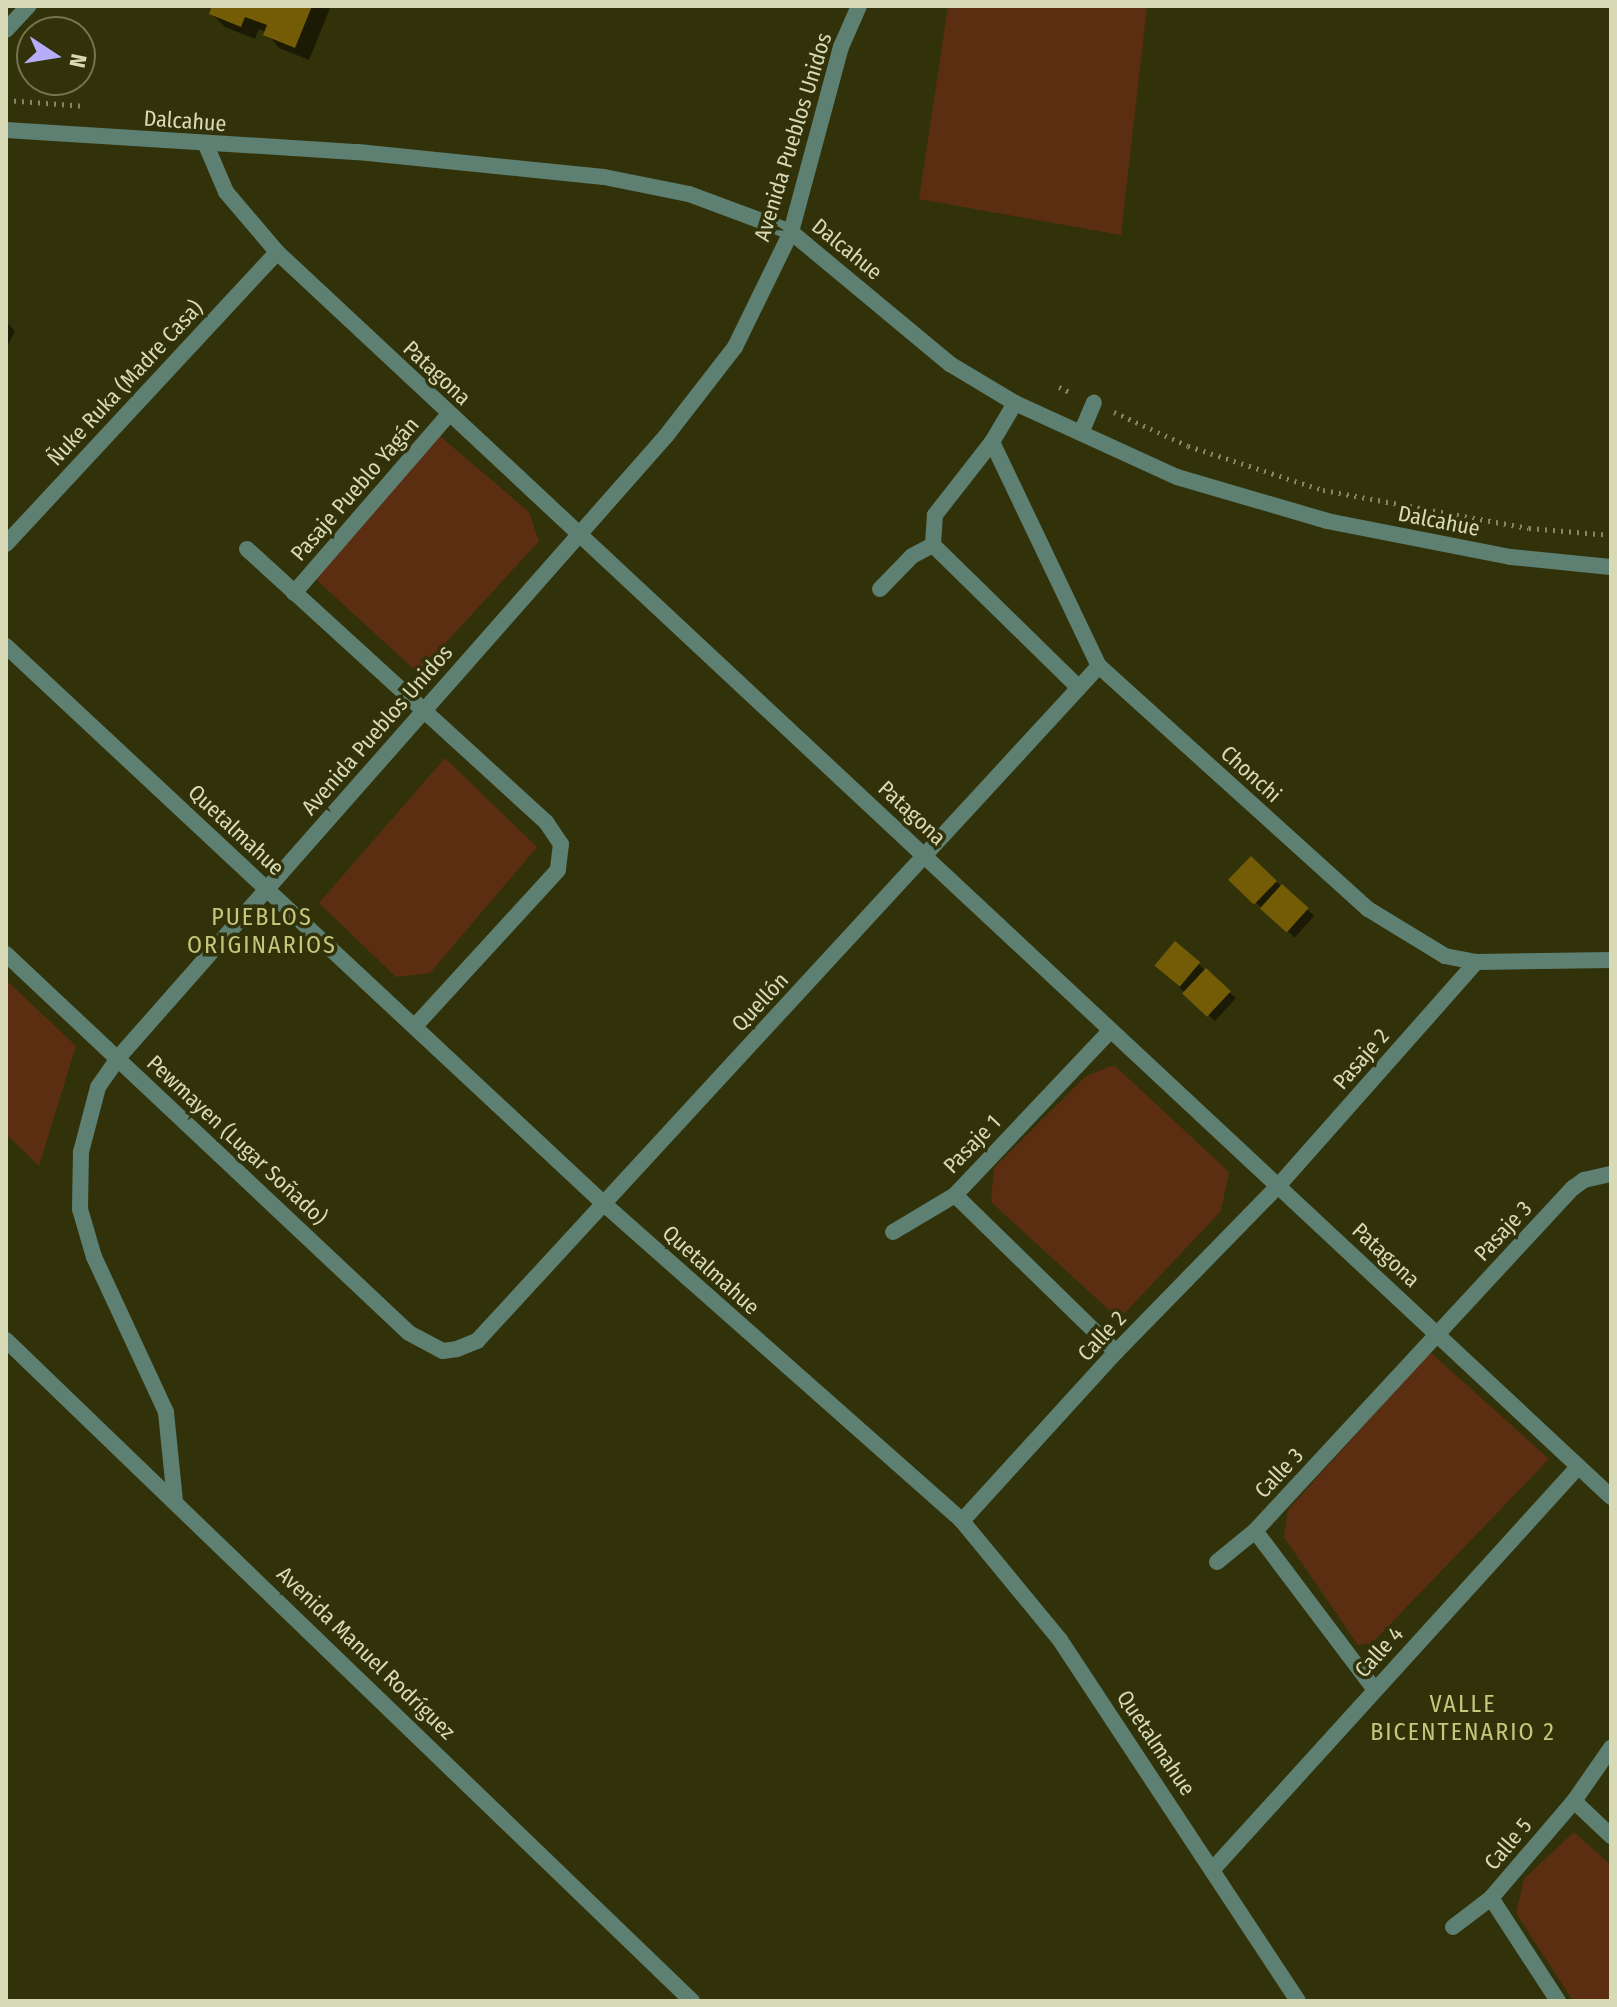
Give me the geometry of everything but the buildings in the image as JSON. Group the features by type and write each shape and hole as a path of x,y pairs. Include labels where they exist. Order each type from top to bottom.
{"street":[{"path":"6,30 28,6"},
{"name":"Avenida Pueblos Unidos","path":"175,1501 166,1412 94,1257 80,1209 86,1117 98,1087 118,1058 420,712 579,536 735,347 767,291 791,232 841,47 859,6"},
{"name":"Dalcahue","path":"6,130 206,145 358,152 642,182 736,209 791,232 950,364 1015,403 1177,477 1327,521 1511,557 1611,567"},
{"name":"Patagona","path":"206,145 226,192 277,252 448,415 927,857 1611,1497"},
{"name":"Ñuke Ruka (Madre Casa)","path":"6,544 277,252"},
{"path":"1015,403 992,442 935,515 933,545 1079,688"},
{"path":"1081,433 1094,403"},
{"name":"Pasaje Pueblo Yagán","path":"294,593 448,415"},
{"name":"Chonchi","path":"992,442 1099,666 1368,909 1445,956 1476,962 1611,960"},
{"path":"880,589 912,556 933,545"},
{"name":"Pasaje Pueblo Yagán","path":"247,549 420,712 546,822 563,856 547,884 415,1026"},
{"name":"Quetalmahue","path":"6,646 603,1203 962,1521 1060,1640 1214,1868 1298,2001"},
{"name":"Quellón","path":"443,1351 477,1341 927,857 1099,666"},
{"name":"Pewmayen (Lugar Soñado)","path":"6,954 409,1333 443,1351"},
{"name":"Pasaje 2","path":"1279,1185 1476,962"},
{"name":"Pasaje 1","path":"1110,1031 955,1195 1116,1352"},
{"name":"Pasaje 3","path":"1438,1335 1573,1188 1611,1174"},
{"name":"Calle 2","path":"962,1521 1116,1352 1279,1185"},
{"path":"893,1232 955,1195"},
{"name":"Calle 3","path":"1375,1690 1255,1531 1438,1335"},
{"name":"Avenida Manuel Rodríguez","path":"6,1340 692,2001"},
{"name":"Calle 4","path":"1214,1868 1578,1467"},
{"path":"1217,1562 1255,1531"},
{"name":"Calle 5","path":"1558,2001 1491,1898 1574,1801 1611,1748"},
{"path":"1574,1801 1611,1836"},
{"path":"1453,1927 1491,1898"}],"path":[{"path":"1059,387 1188,446 1323,490 1529,528 1611,535"}],"shaded area":[{"path":"948,6 1147,6 1121,235 919,199"},
{"path":"435,432 529,512 539,541 418,673 309,573"},
{"path":"445,758 537,847 430,973 396,977 319,903"},
{"path":"6,980 76,1046 39,1166 6,1134"},
{"path":"1114,1065 1229,1172 1221,1211 1119,1319 991,1202 994,1168 1086,1076"},
{"path":"1430,1352 1549,1459 1372,1643 1358,1645 1284,1537 1288,1510"},
{"path":"1574,1832 1611,1865 1611,2001 1573,2001 1516,1913 1524,1879"}],"district":[{"name":"PUEBLOS ORIGINARIOS","path":"262,932"},
{"name":"VALLE BICENTENARIO 2","path":"1463,1719"}]}
